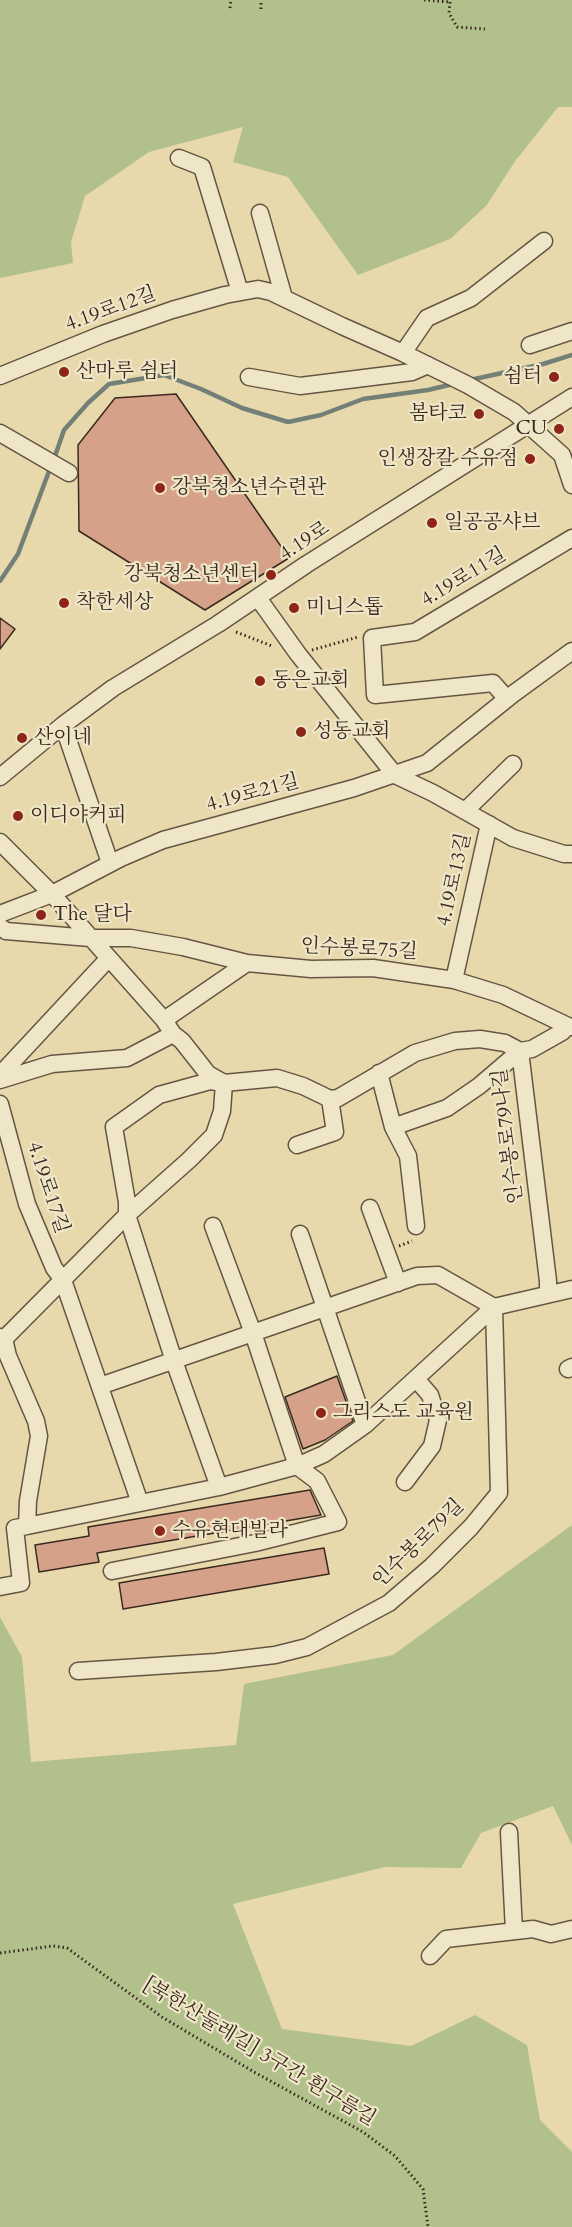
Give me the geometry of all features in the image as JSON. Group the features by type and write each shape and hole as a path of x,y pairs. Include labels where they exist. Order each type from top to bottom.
{"street":[{"path":"179,158 202,166 240,292"},
{"path":"260,213 284,298"},
{"path":"403,353 427,318 471,298 544,241"},
{"name":"4.19로12길","path":"0,376 172,310 258,289 271,292 428,365 514,412 530,425"},
{"path":"530,345 572,331"},
{"path":"249,377 300,387 412,372 428,365"},
{"name":"4.19로","path":"0,777 63,725 113,688 572,397"},
{"path":"530,425 567,456 572,485"},
{"path":"0,433 69,473"},
{"name":"4.19로11길","path":"507,699 493,683 375,695 372,638 415,632 572,537"},
{"name":"4.19로13길","path":"258,598 298,654 394,776 433,793 513,838 564,854 572,854"},
{"name":"4.19로21길","path":"0,914 52,894 163,840 394,776 426,763 572,651"},
{"path":"63,725 110,864"},
{"name":"4.19로13길","path":"465,811 513,764"},
{"name":"4.19로13길","path":"454,980 489,824"},
{"path":"0,842 52,894 182,1041 208,1074 224,1083"},
{"path":"0,927 6,931 90,938"},
{"name":"인수봉로75길","path":"90,938 141,940 183,946 247,963 311,969 374,968 454,980 503,995 570,1026"},
{"path":"0,1075 108,959"},
{"path":"0,1080 52,1064 127,1058 247,963"},
{"path":"219,1487 174,1361 127,1215 127,1202 114,1127 159,1095 210,1081 224,1083 277,1078 303,1086 330,1100 338,1098 415,1053 455,1041 480,1039 505,1043 520,1051 532,1049 570,1026"},
{"name":"인수봉로79나길","path":"393,1127 447,1108 479,1086 520,1051"},
{"name":"인수봉로79나길","path":"520,1051 548,1294"},
{"path":"379,1073 393,1127 408,1156 416,1226"},
{"name":"4.19로17길","path":"2,1338 127,1215 214,1135 222,1111 224,1083"},
{"path":"297,1145 335,1132 330,1100"},
{"name":"4.19로17길","path":"0,1104 27,1204 54,1268 63,1280"},
{"path":"370,1208 398,1283"},
{"path":"112,1571 255,1543 338,1522 317,1481 297,1466 253,1333 213,1226"},
{"path":"300,1234 365,1425"},
{"path":"100,1386 417,1276 438,1275 494,1307"},
{"path":"63,1280 140,1503"},
{"path":"0,1587 21,1582 15,1528 219,1487 297,1466 324,1454 365,1425 494,1307 572,1289"},
{"name":"인수봉로79길","path":"78,1671 226,1660 275,1654 307,1647 389,1603 418,1579 471,1527 499,1493 494,1307"},
{"path":"2,1338 4,1358 36,1421 39,1436 28,1501 27,1526"},
{"path":"405,1482 432,1446 438,1420 430,1395 416,1379"},
{"path":"509,1832 514,1931"},
{"path":"430,1956 446,1939 533,1929 551,1934 572,1929"}],"path":[{"path":"231,0 231,8"},
{"path":"261,0 261,9"},
{"path":"424,0 450,1 449,13 457,27 485,29"},
{"path":"386,1251 419,1238 416,1226"},
{"name":"[북한산둘레길] 3구간 흰구름길","path":"0,1953 53,1947 67,1948 162,2017 254,2072 363,2132 395,2156 423,2189 428,2227"}],"green space":[{"path":"0,0 572,0 572,107 558,107 516,160 486,206 450,239 358,275 288,177 233,162 243,127 149,152 85,196 71,242 73,263 0,278"},
{"path":"572,1525 572,1845 553,1806 481,1833 461,1868 385,1867 233,1904 282,2029 411,2046 475,2015 527,2045 540,2120 572,2152 572,2227 0,2227 0,1617 22,1657 31,1762 236,1745 244,1684 393,1655"}],"building":[{"name":"강북청소년수련관","path":"176,394 289,558 205,610 79,531 78,445 115,398"},
{"path":"0,618 15,629 0,649"},
{"name":"그리스도 교육원","path":"337,1376 353,1421 325,1440 303,1449 285,1397"},
{"name":"수유현대빌라","path":"310,1490 321,1515 97,1553 99,1562 39,1572 35,1545 89,1536 88,1527"},
{"name":"수유현대빌라","path":"324,1548 329,1574 123,1609 119,1583"}],"waterway":[{"path":"470,380 543,364 572,355"},
{"path":"54,459 64,430 109,384 164,375 242,408 288,422 321,415 363,399 428,390 453,384"},
{"path":"0,581 18,554 51,466"}],"place":[{"name":"산마루 쉼터","path":"64,372"},
{"name":"쉼터","path":"554,377"},
{"name":"봄타코","path":"479,414"},
{"name":"CU","path":"559,429"},
{"name":"인생장칼 수유점","path":"530,459"},
{"name":"강북청소년수련관","path":"160,488"},
{"name":"일공공샤브","path":"432,523"},
{"name":"강북청소년센터","path":"271,575"},
{"name":"착한세상","path":"64,603"},
{"name":"미니스톱","path":"294,608"},
{"name":"동은교회","path":"260,681"},
{"name":"성동교회","path":"301,732"},
{"name":"산이네","path":"22,738"},
{"name":"이디야커피","path":"18,816"},
{"name":"The 달다","path":"41,915"},
{"name":"그리스도 교육원","path":"321,1413"},
{"name":"수유현대빌라","path":"160,1531"}]}
